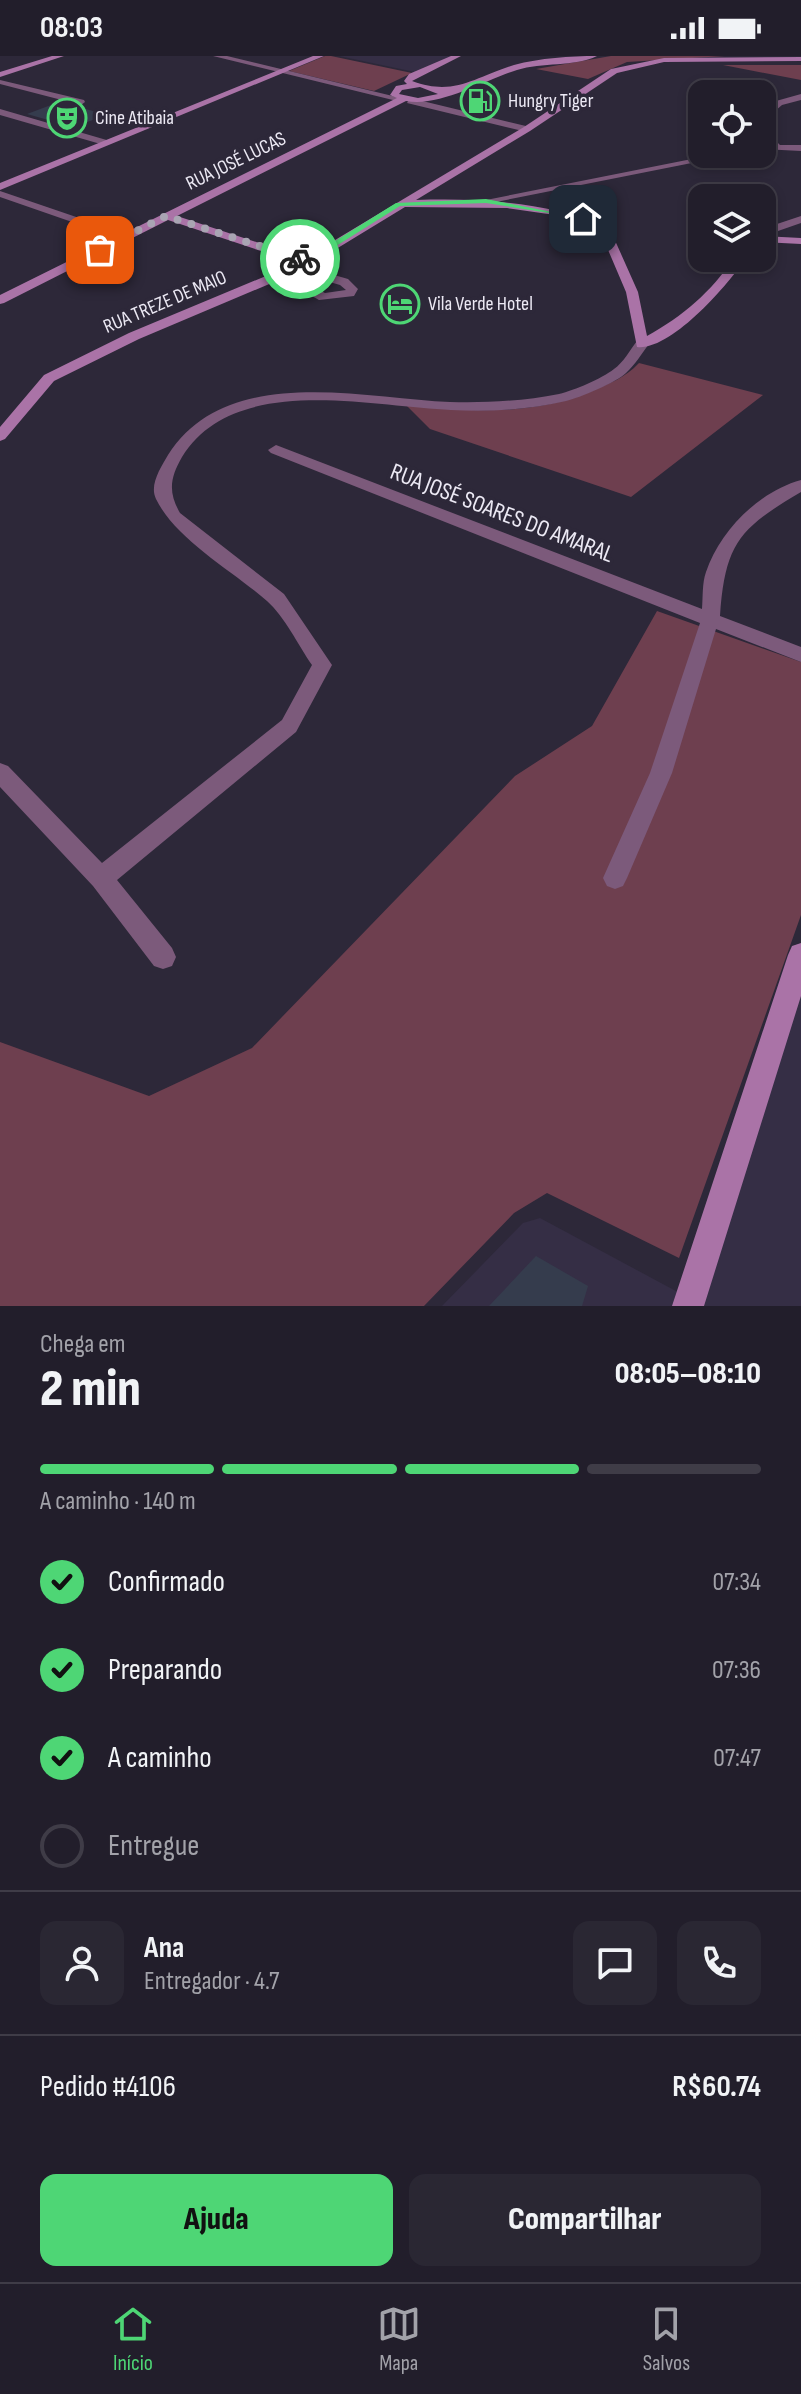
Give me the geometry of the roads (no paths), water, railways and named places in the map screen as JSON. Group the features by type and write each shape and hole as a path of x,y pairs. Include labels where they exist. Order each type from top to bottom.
{"street":[{"path":"0,75 60,56"},
{"path":"217,56 527,129"},
{"path":"0,187 320,56"},
{"path":"412,85 408,81 412,76 457,56"},
{"path":"403,99 441,95 517,67 593,56"},
{"name":"RUA TREZE DE MAIO","path":"0,436 49,378 134,336 301,265 527,129 614,71 632,64 664,60 801,59"},
{"path":"0,82 81,102"},
{"path":"403,99 395,90 412,85 428,86 441,95"},
{"path":"441,95 437,104 448,110"},
{"path":"776,106 801,97"},
{"name":"RUA JOSÉ LUCAS","path":"0,300 403,99"},
{"path":"0,112 107,143"},
{"path":"776,145 801,148"},
{"path":"399,204 486,201 688,162"},
{"path":"0,194 125,237"},
{"path":"486,201 583,219 605,229 632,292 642,344"},
{"path":"166,216 301,265 344,282 352,289 350,293 323,297 281,275"},
{"path":"776,228 801,219"},
{"path":"776,239 801,241"},
{"path":"101,878 289,726 322,665 277,599 174,516 162,495 166,471 182,445 207,423 235,410 289,397 344,395 450,406 511,405 565,397 620,372 642,344 679,324 720,290 731,272"},
{"name":"RUA JOSÉ SOARES DO AMARAL","path":"276,450 801,655"},
{"path":"615,878 661,773 710,620 714,574 728,544 752,514 801,485"},
{"path":"0,772 101,878 163,957"},
{"path":"688,1306 801,955"}],"place":[{"name":"Hungry Tiger","path":"480,101"},
{"name":"Cine Atibaia","path":"67,118"},
{"name":"Vila Verde Hotel","path":"400,304"}]}
